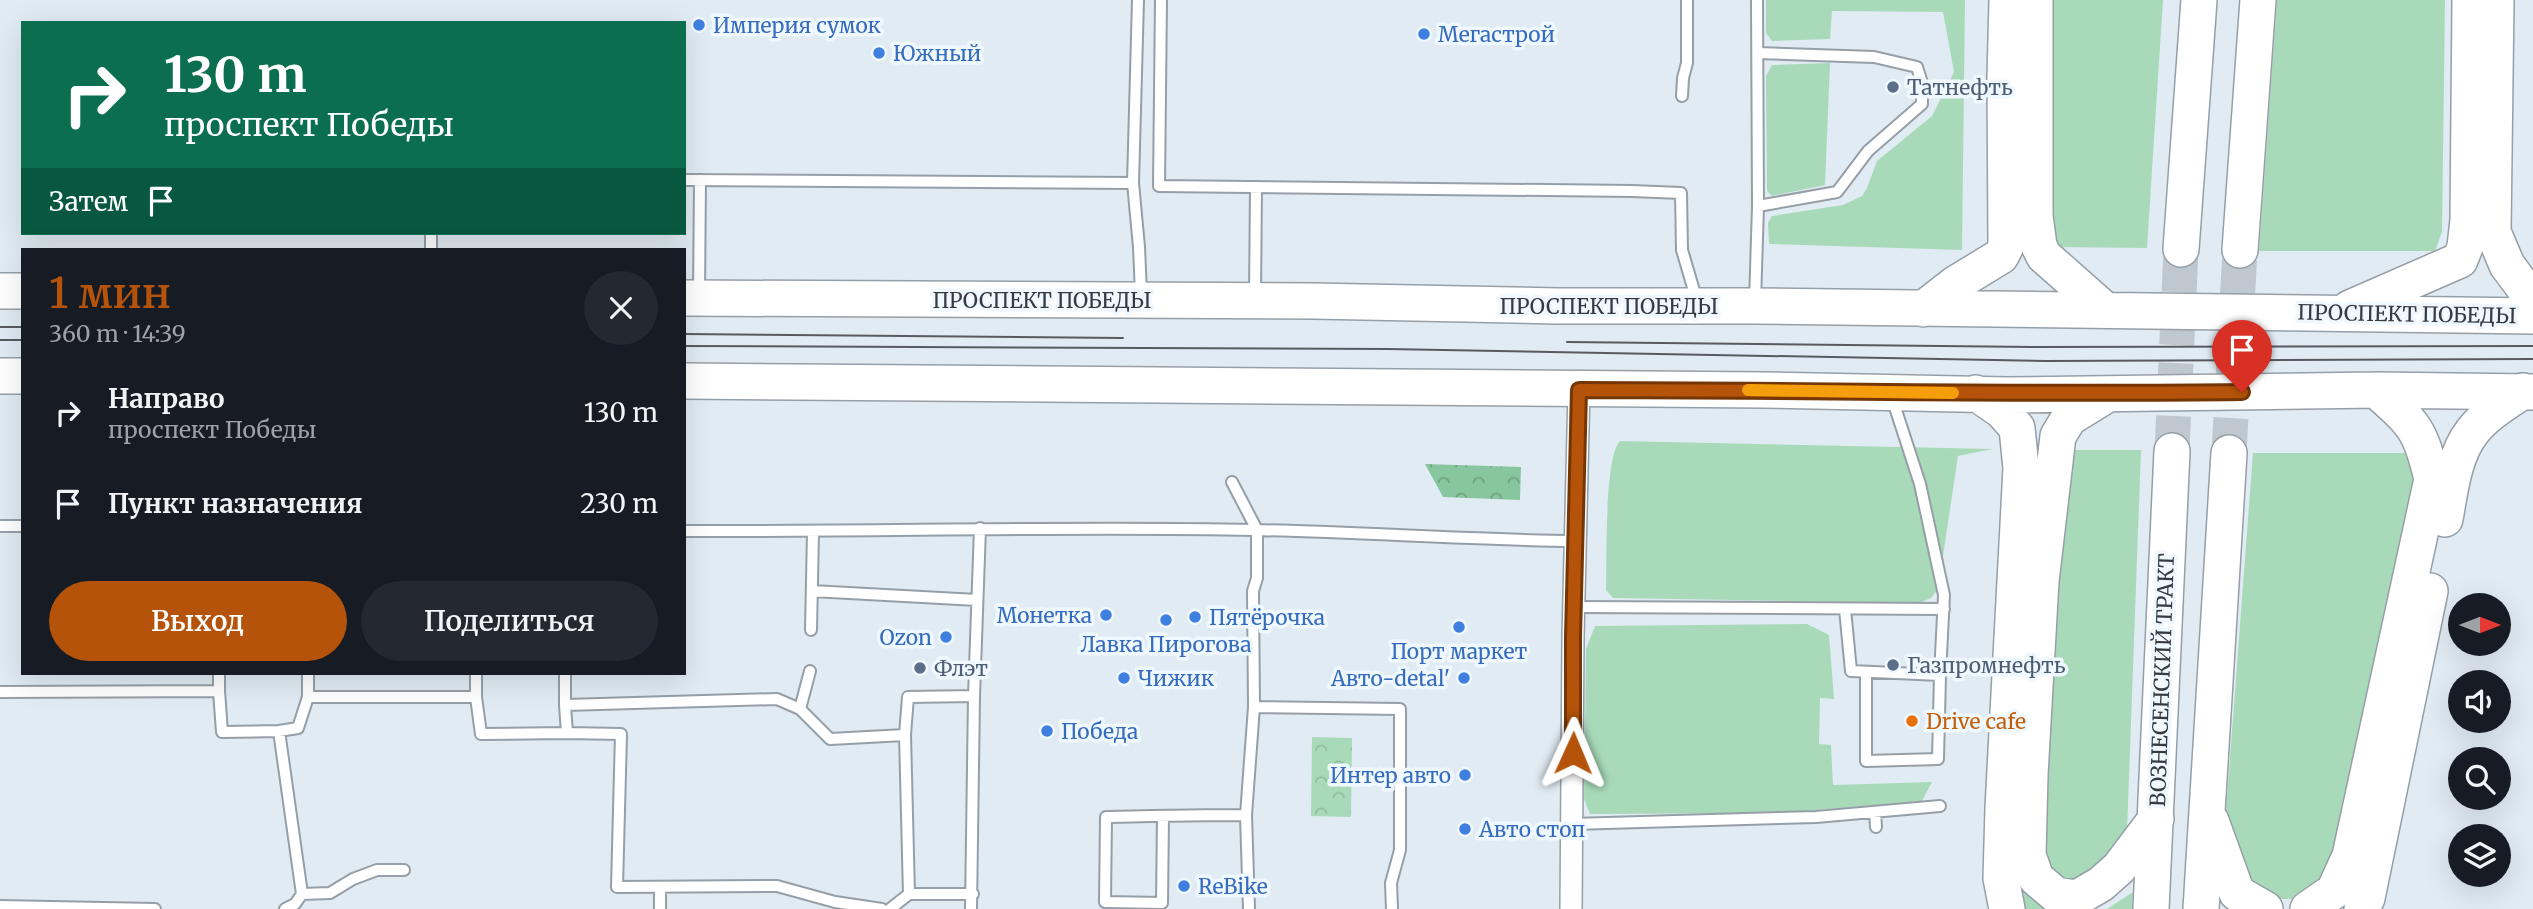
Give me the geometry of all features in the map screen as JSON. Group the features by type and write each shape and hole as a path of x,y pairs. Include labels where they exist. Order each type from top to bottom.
{"main road":[{"path":"1923,309 1955,284 2001,256 2007,246 2007,0"},
{"path":"2035,0 2035,216 2039,246 2043,256 2104,309"},
{"path":"2181,248 2199,0"},
{"path":"2240,250 2258,0"},
{"path":"2337,313 2460,260 2465,247 2468,219 2470,0"},
{"path":"2496,0 2493,232 2507,265 2533,300"},
{"path":"0,291 21,291"},
{"name":"ПРОСПЕКТ ПОБЕДЫ","path":"691,298 2104,309 2533,316"},
{"path":"0,376 21,376"},
{"path":"686,381 2109,394 2376,390 2528,392"},
{"path":"2308,909 2334,891 2350,856 2432,479 2424,445 2412,422 2376,390"},
{"path":"2362,909 2367,898 2452,481 2462,450 2472,432 2497,408 2528,392"},
{"path":"1976,393 2002,411 2017,428 2021,468 2003,808 2001,878 2007,909"},
{"path":"2109,394 2069,418 2058,436 2041,581 2031,775 2028,855 2036,878 2056,895 2077,898 2101,884 2119,868 2156,819"},
{"name":"ВОЗНЕСЕНСКИЙ ТРАКТ","path":"2151,909 2172,451"},
{"path":"2201,909 2229,453"},
{"path":"2207,808 2237,892 2265,909"}],"street":[{"path":"1571,909 1573,637 1579,390"}],"lane":[{"path":"1138,0 1133,183 1141,300"},
{"path":"1161,0 1159,186 1681,193 1682,250 1699,307"},
{"path":"1682,96 1687,63 1687,0"},
{"path":"1755,306 1758,206 1757,0"},
{"path":"1758,53 1874,57 1917,67 1923,83 1922,104 1868,152 1837,192 1758,206"},
{"path":"686,180 1133,183"},
{"path":"691,298 700,180"},
{"path":"1255,301 1256,187"},
{"path":"1866,672 1866,761 1937,760 1944,594 1920,484 1890,392"},
{"path":"1232,482 1256,530 1257,578 1253,591 1254,707 1246,816 1249,909"},
{"path":"0,526 21,526"},
{"path":"686,531 980,528 1256,530 1577,541"},
{"path":"971,909 980,528"},
{"path":"811,630 813,531"},
{"path":"812,591 977,600"},
{"path":"1575,607 1944,609"},
{"path":"1844,609 1851,671 1940,675"},
{"path":"800,709 810,671"},
{"path":"219,675 222,732 298,728 308,697 308,675"},
{"path":"476,675 481,734 621,734 617,887 777,886 835,902 882,909"},
{"path":"565,675 567,733"},
{"path":"0,692 219,691"},
{"path":"909,894 905,735 908,697 974,696"},
{"path":"308,697 476,697"},
{"path":"565,705 777,699 800,709 831,738 905,735"},
{"path":"1254,707 1400,709 1400,850 1391,883 1392,909"},
{"path":"279,731 302,894 295,904 285,909"},
{"path":"1572,824 1816,817 1940,806"},
{"path":"1875,811 1877,827"},
{"path":"1163,816 1162,903 1105,902 1106,817 1163,816 1246,816"},
{"path":"302,894 330,893 353,879 377,870 404,870"},
{"path":"660,887 660,909"},
{"path":"890,909 909,894 973,894"},
{"path":"0,905 155,909"}],"green space":[{"path":"1766,0 1965,0 1962,250 1769,244 1768,223 1772,216 1843,205 1862,196 1877,161 1932,116 1954,72 1943,12 1832,11 1830,39 1772,41 1766,33"},
{"path":"2043,0 2163,0 2147,248 2054,247 2042,223"},
{"path":"2277,0 2445,0 2442,232 2435,251 2259,251"},
{"path":"1830,63 1825,185 1772,196 1767,191 1766,76 1772,65"},
{"path":"1620,441 1993,449 1958,456 1938,589 1931,598 1919,603 1613,598 1606,590 1607,511 1611,467"},
{"path":"2061,450 2141,450 2127,831 2102,878 2068,880 2051,873 2035,834"},
{"path":"2253,453 2420,455 2340,868 2299,899 2274,899 2239,880 2225,824"},
{"path":"1425,464 1521,467 1520,500 1443,497"},
{"path":"1807,624 1829,635 1834,699 1820,698 1819,744 1831,745 1833,785 1932,782 1922,801 1781,813 1590,814 1584,799 1586,649 1595,626"},
{"path":"1312,737 1352,738 1351,817 1311,816"},
{"path":"2016,869 2053,909 2018,909"},
{"path":"2133,892 2132,909 2107,909"}],"tunnel":[{"path":"2172,451 2181,249"},
{"path":"2229,453 2240,250"}],"tram line":[{"path":"0,327 21,327"},
{"path":"686,334 1123,338"},
{"path":"0,340 21,340"},
{"path":"1567,342 2033,347 2533,346"},
{"path":"686,346 1388,349 2045,361 2533,359"}],"slow traffic":[{"path":"1748,390 1953,393"}],"place":[{"name":"Империя сумок","path":"699,25"},
{"name":"Мегастрой","path":"1424,34"},
{"name":"Южный","path":"879,53"},
{"name":"Татнефть","path":"1893,87"},
{"name":"Монетка","path":"1106,615"},
{"name":"Пятёрочка","path":"1195,617"},
{"name":"Лавка Пирогова","path":"1166,620"},
{"name":"Порт маркет","path":"1459,627"},
{"name":"Ozon","path":"946,637"},
{"name":"Газпромнефть","path":"1893,665"},
{"name":"Флэт","path":"920,668"},
{"name":"Чижик","path":"1124,678"},
{"name":"Авто-detal'","path":"1464,678"},
{"name":"Drive cafe","path":"1912,721"},
{"name":"Победа","path":"1047,731"},
{"name":"Интер авто","path":"1465,775"},
{"name":"Авто стоп","path":"1465,829"},
{"name":"ReBike","path":"1184,886"}],"route":[{"path":"1573,753 1579,390 2007,394 2242,392"}]}
